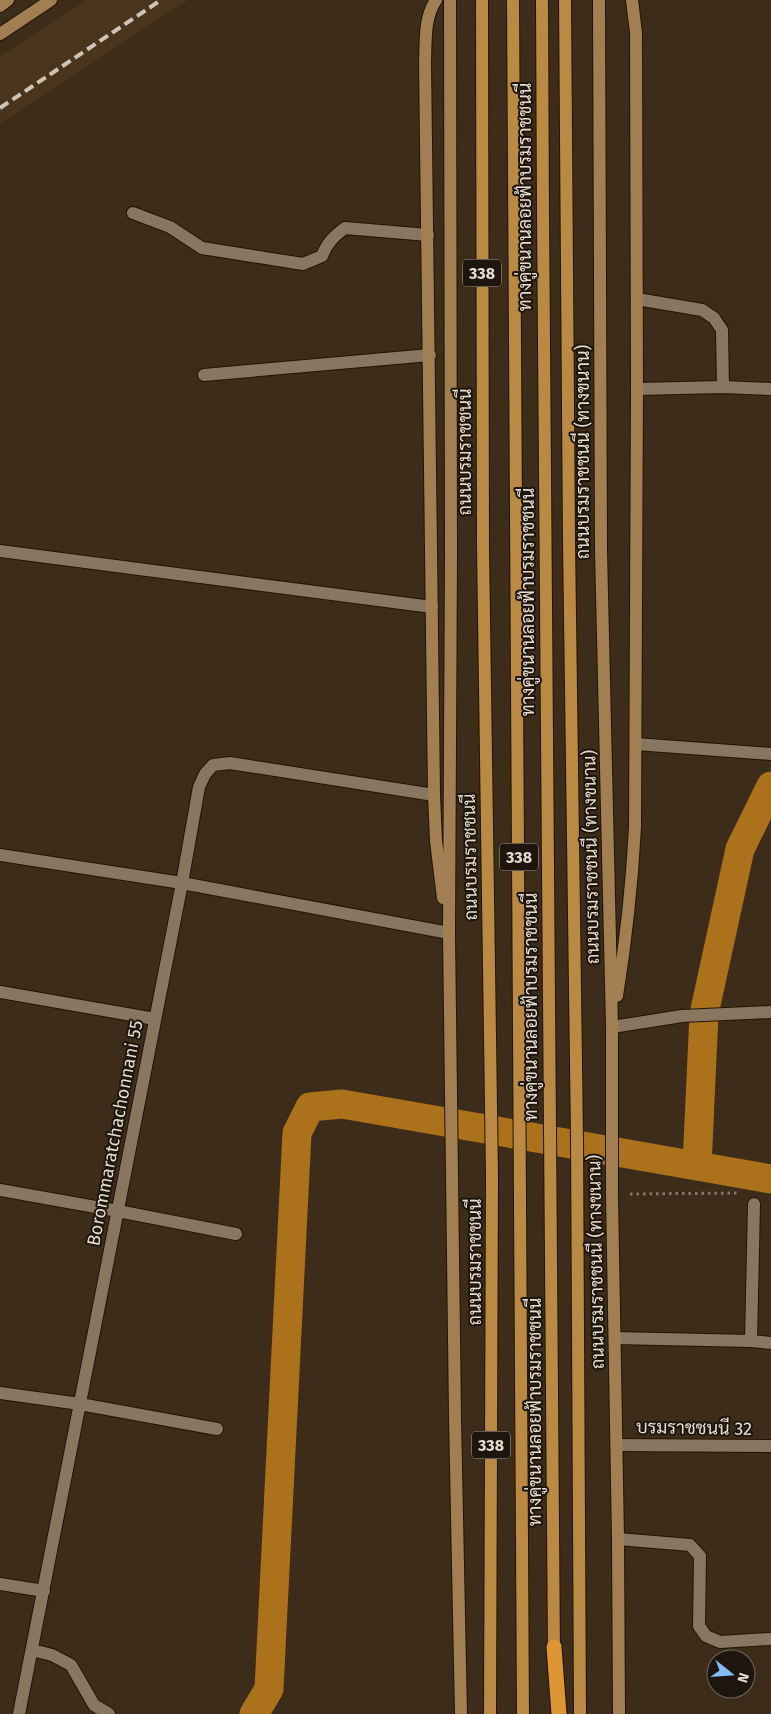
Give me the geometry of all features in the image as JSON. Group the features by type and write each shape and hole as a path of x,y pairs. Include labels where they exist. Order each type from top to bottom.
{"highway":[{"path":"554,1647 560,1714"}],"main road":[{"path":"0,6 8,0"},
{"path":"0,34 52,0"},
{"path":"436,0 432,6 427,24 425,60 434,795 436,848 449,933"},
{"name":"338","path":"450,0 451,555 449,933 455,1417 462,1714"},
{"name":"ถนนบรมราชชนนี","path":"482,0 482,547 492,1176 490,1714"},
{"name":"ทางคู่ขนานลอยฟ้าบรมราชชนนี","path":"513,0 524,1714"},
{"name":"ทางคู่ขนานลอยฟ้าบรมราชชนนี","path":"542,0 554,1714"},
{"path":"565,0 577,1138 580,1714"},
{"name":"ถนนบรมราชชนนี (ทางขนาน)","path":"600,0 601,550 612,1027 612,1195 617,1445 619,1714"},
{"path":"612,1027 631,890 635,827 637,299 636,33 632,0"}],"street":[{"path":"133,213 170,227 202,248 303,264 322,256 326,245 335,234 345,228 428,235"},
{"path":"637,299 702,310 714,318 722,330 723,387"},
{"path":"204,375 430,355"},
{"path":"637,389 723,387 771,389"},
{"path":"0,551 432,607"},
{"path":"636,744 765,753"},
{"name":"Borommaratchachonnani 55","path":"19,1714 182,883 198,787 205,774 213,765 230,763 434,795"},
{"path":"0,855 182,883 449,933"},
{"path":"0,992 155,1019"},
{"path":"612,1027 682,1016 771,1012"},
{"path":"0,1190 118,1210 236,1234"},
{"path":"751,1341 754,1204"},
{"path":"615,1338 751,1341 771,1344"},
{"path":"0,1393 80,1404 217,1429"},
{"name":"บรมราชชนนี 32","path":"617,1445 771,1446"},
{"path":"618,1539 690,1545 700,1556 699,1626 706,1636 720,1642 769,1639"},
{"path":"0,1584 44,1591"},
{"path":"32,1653 52,1656 71,1665 94,1706 110,1714"}],"path":[{"path":"612,1195 748,1193"}],"shaded area":[{"path":"86,0 188,0 0,124 0,56"}],"waterway":[{"path":"254,1714 269,1689 297,1133 310,1107 342,1104 697,1166 704,1014 740,849 771,786"},
{"path":"697,1166 771,1179"}],"railway":[{"path":"0,108 161,0"}]}
